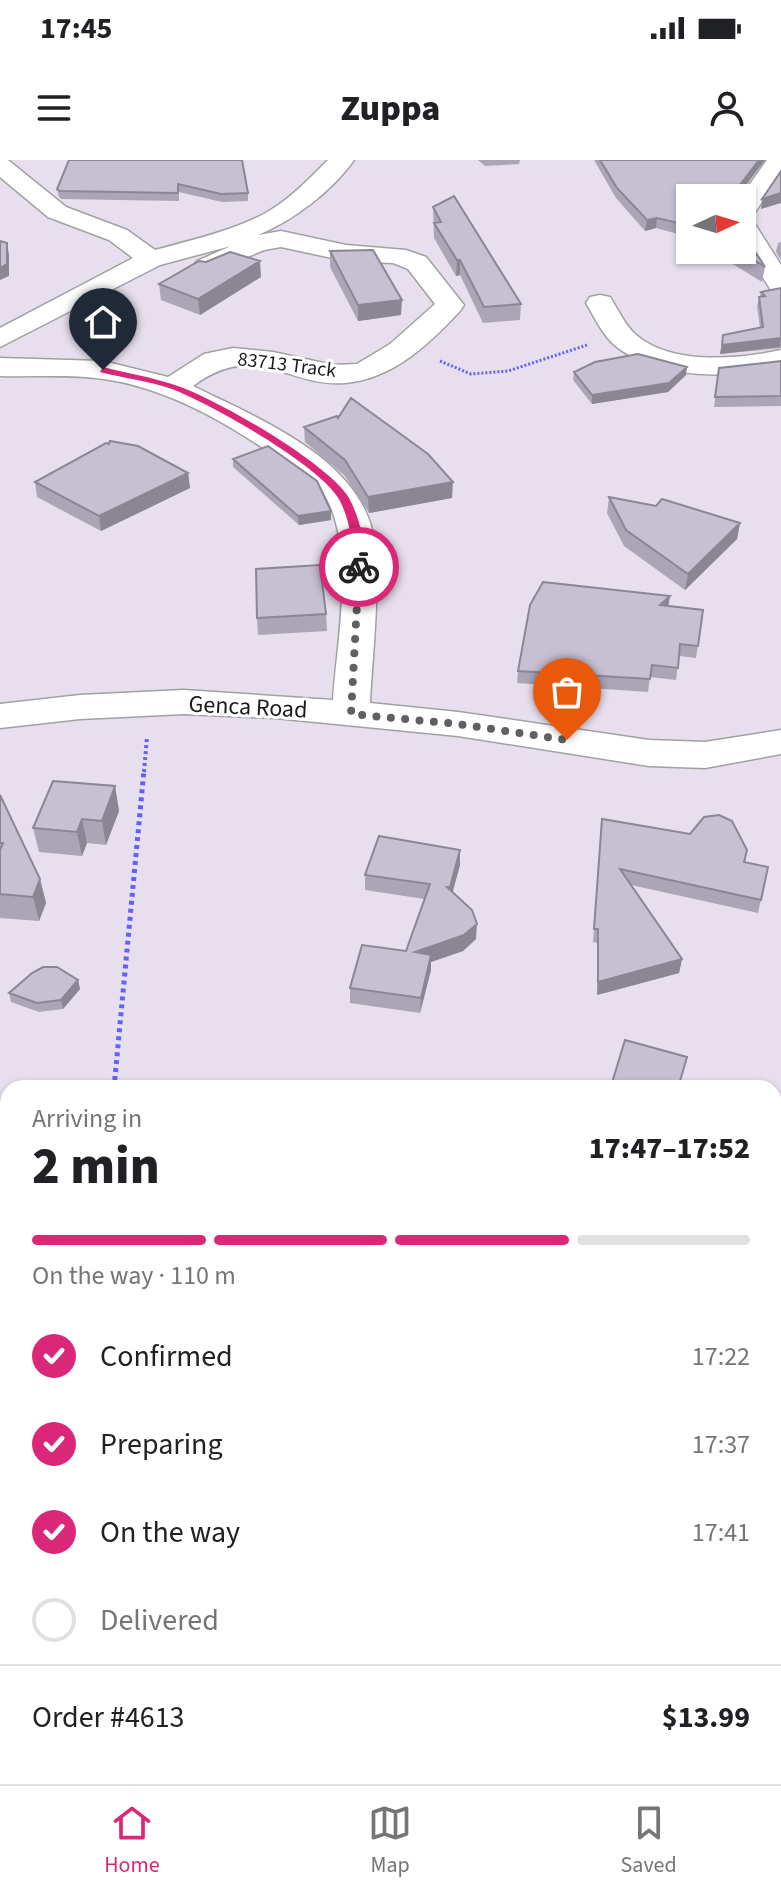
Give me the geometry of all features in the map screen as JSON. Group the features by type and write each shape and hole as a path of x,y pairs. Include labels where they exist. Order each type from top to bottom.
{"street":[{"path":"0,339 151,259 230,238 272,220 298,202 342,160"},
{"path":"756,192 776,162"},
{"path":"0,165 57,212 118,235 151,259"},
{"name":"83713 Track","path":"173,387 214,360 224,358 255,357 345,373 367,370 430,327 450,305 417,263 397,255 346,253 281,239 257,243 206,267"},
{"path":"756,246 781,286"},
{"path":"600,303 628,343 648,351 686,362 757,364 781,359"},
{"path":"0,367 103,370 173,387 264,433 317,469 343,497 355,527 359,566 351,714"},
{"name":"Genca Road","path":"0,716 149,704 275,706 458,724 649,753 705,755 781,742"}],"path":[{"path":"401,347 471,374 508,371 541,358 579,349 598,338 622,335"},
{"path":"115,1080 149,704"}],"building":[{"path":"69,160 242,160 248,193 221,194 178,184 178,193 60,191 57,189"},
{"path":"600,160 759,160 741,184 676,184 676,222 657,218 647,220 617,188"},
{"path":"781,171 781,193 762,199"},
{"path":"454,196 521,304 484,307 460,260 457,260 434,223 441,222 433,207"},
{"path":"0,241 7,243 7,264 0,268"},
{"path":"373,250 402,300 358,305 330,251"},
{"path":"230,252 260,261 198,299 159,284 199,261 206,262"},
{"path":"781,288 781,338 722,345 723,335 763,327 759,297 765,296 761,292"},
{"path":"638,354 687,367 669,383 592,395 574,372 595,362"},
{"path":"781,361 781,396 715,397 719,368"},
{"path":"351,398 428,454 453,482 368,497 345,460 304,427 338,418"},
{"path":"110,441 138,446 188,473 99,516 35,482 109,444"},
{"path":"268,446 317,481 331,511 298,516 233,459"},
{"path":"609,497 656,506 662,499 740,523 688,574 626,530"},
{"path":"320,565 326,614 257,618 256,569"},
{"path":"543,582 670,596 660,605 703,610 698,646 680,644 678,668 652,665 650,679 518,671 530,605"},
{"path":"53,781 115,786 102,821 82,819 77,832 33,828"},
{"path":"0,795 40,879 33,897 0,894 0,850 3,843 0,843"},
{"path":"719,815 732,821 747,850 744,862 768,867 761,900 620,869 682,959 598,982 598,929 594,929 602,819 690,834 704,817"},
{"path":"379,836 460,850 450,887 447,887 472,910 477,924 464,935 415,952 431,955 421,998 350,988 362,945 406,951 430,884 365,875"},
{"path":"43,967 57,967 78,980 61,1000 37,1003 9,993 32,973"},
{"path":"625,1040 687,1057 680,1080 613,1080"}],"way so far":[{"path":"359,567 351,714 458,724 567,740"}],"route":[{"path":"103,370 173,387 216,406 264,433 317,469 343,497 355,527 359,567"}]}
